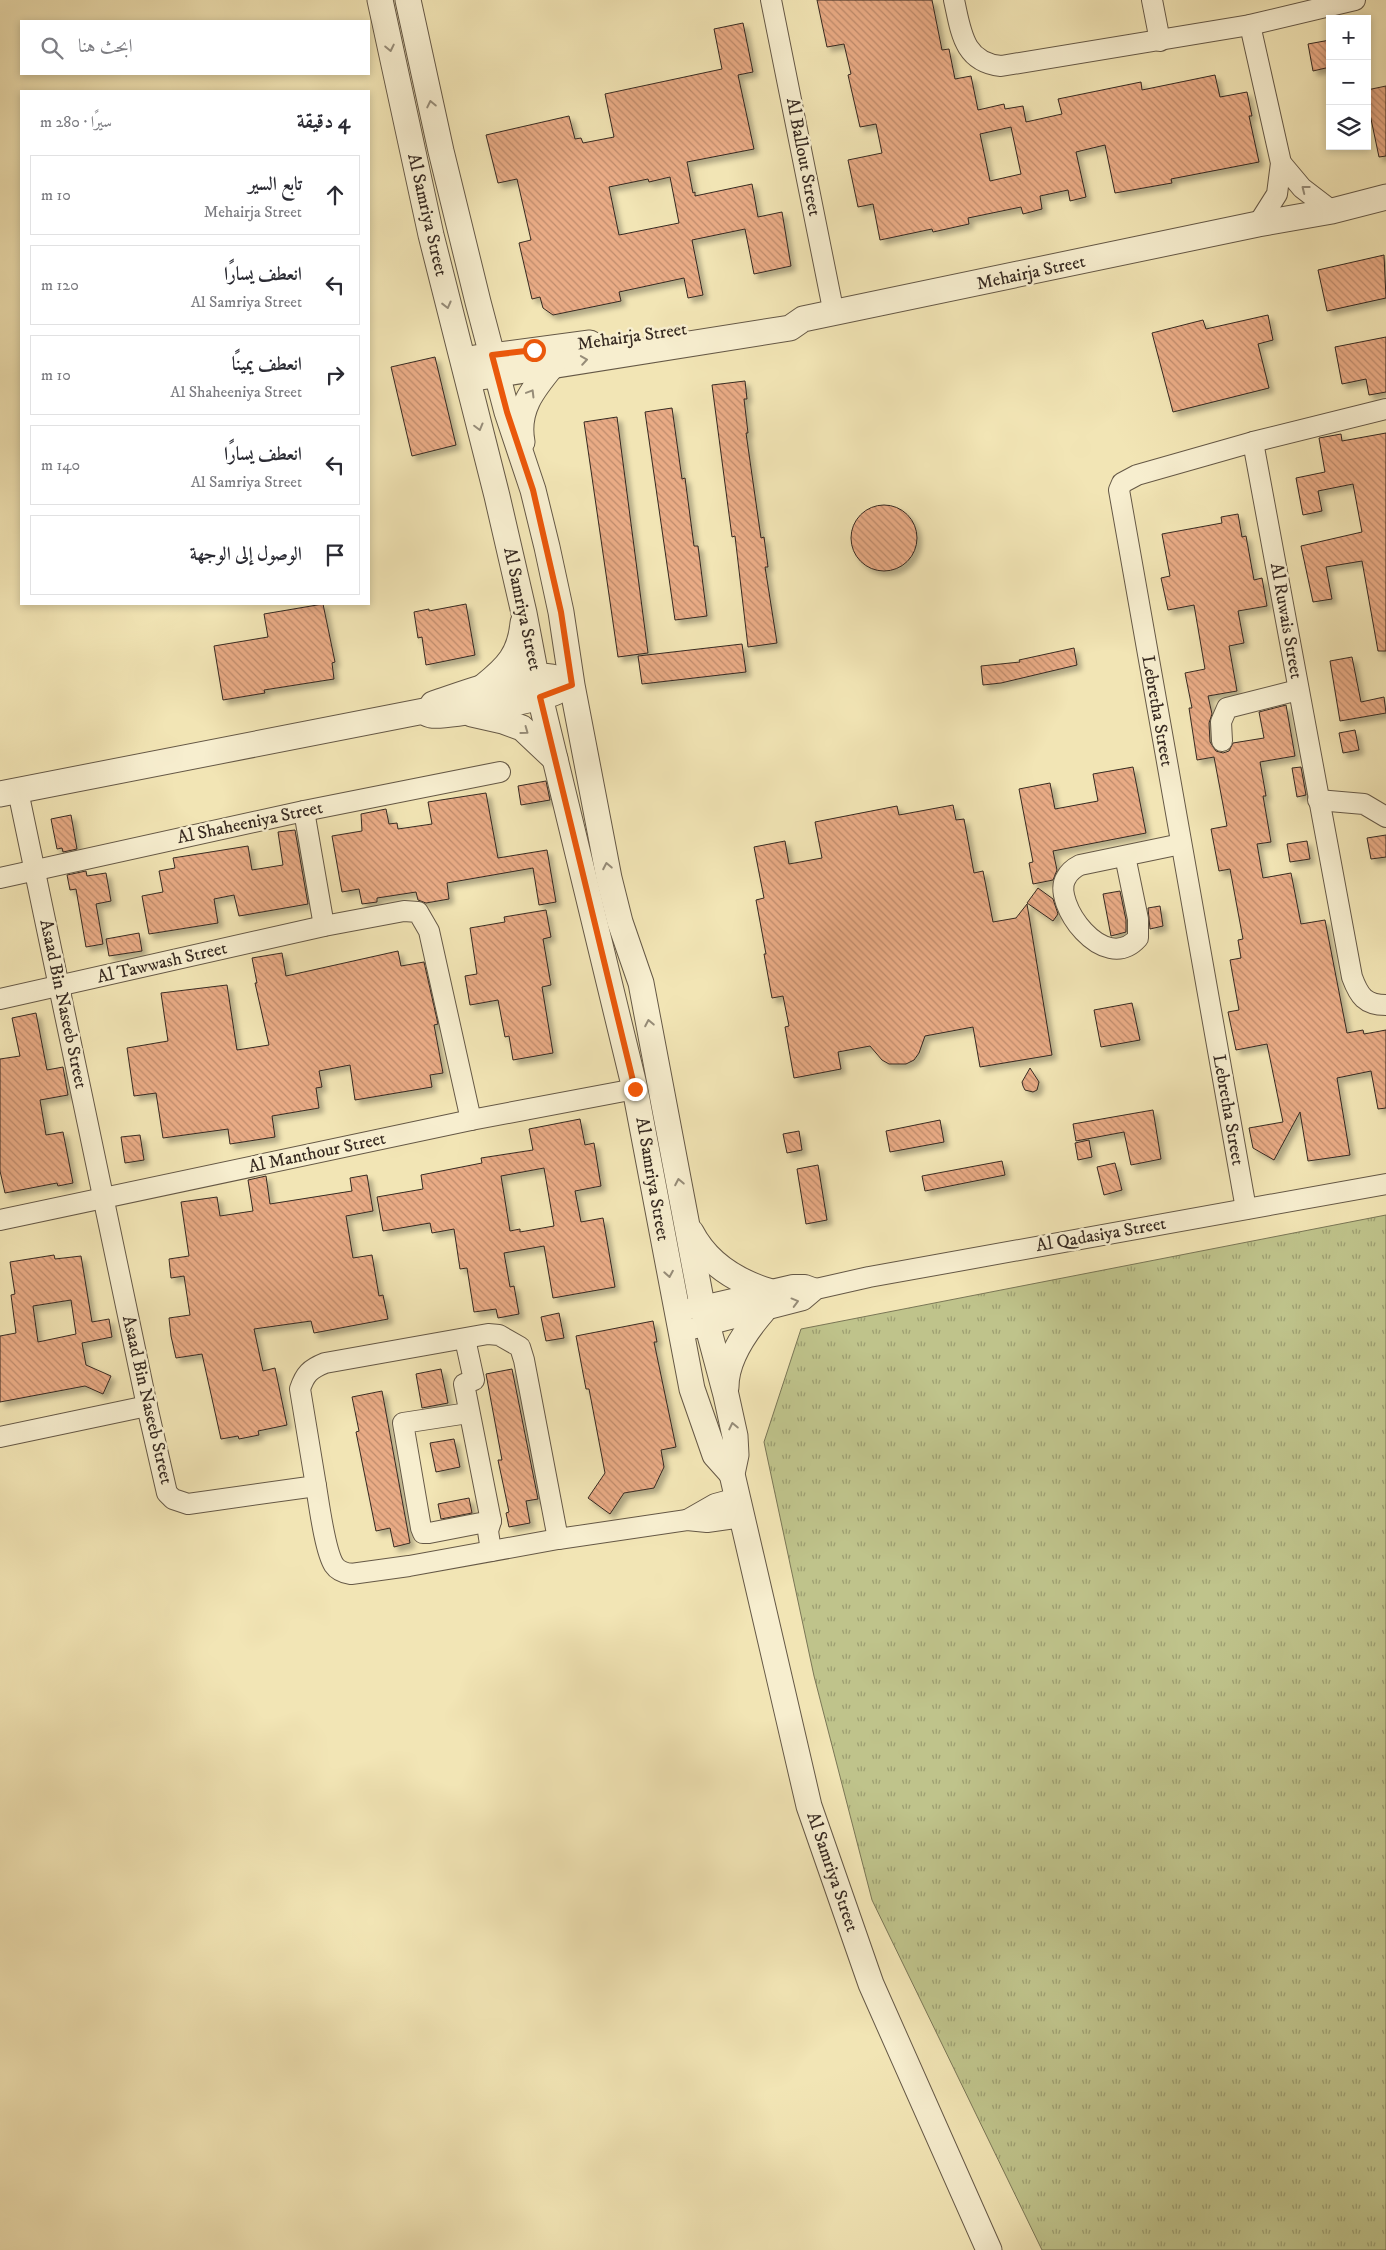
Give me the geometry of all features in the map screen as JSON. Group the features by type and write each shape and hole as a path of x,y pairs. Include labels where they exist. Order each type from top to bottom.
{"street":[{"name":"Al Samriya Street","path":"380,0 430,235 497,496 524,613 538,687 635,1089 692,1390 710,1445 720,1463 732,1474"},
{"name":"Al Samriya Street","path":"408,0 441,152 478,302 507,412 533,490 561,612 572,685 614,900 639,976 705,1315 726,1395 736,1446 732,1474 809,1806 871,1984 989,2250"},
{"name":"Al Ballout Street","path":"771,0 834,314"},
{"path":"954,0 961,35 969,50 979,60 1001,66 1250,25 1355,0"},
{"path":"1152,0 1160,41"},
{"path":"1250,25 1281,163 1277,194 1258,224"},
{"path":"1281,163 1302,188 1332,211"},
{"name":"Mehairja Street","path":"464,370 787,316 803,320 1258,224 1332,211 1386,197"},
{"path":"478,302 486,315 508,336 543,358 522,413 521,434 533,490"},
{"name":"Lebretha Street","path":"1246,1209 1119,490 1122,483 1137,475 1253,442 1386,409"},
{"name":"Al Ruwais Street","path":"1253,442 1352,978 1356,990 1365,1000 1374,1005 1386,1005"},
{"path":"483,687 506,667 516,653 522,631 524,613"},
{"path":"9,792 424,712 433,715 462,712 538,687 554,677 572,685"},
{"path":"424,712 432,704 483,687 538,687"},
{"path":"1222,741 1221,722 1227,708 1298,690"},
{"path":"462,712 503,721 522,728 555,760"},
{"name":"Al Shaheeniya Street","path":"0,878 304,811 500,772"},
{"name":"Asaad Bin Naseeb Street","path":"9,792 36,870 146,1406 164,1484 172,1499 179,1502 198,1503 316,1486"},
{"path":"1318,800 1364,804 1386,817"},
{"path":"304,811 324,926"},
{"path":"1125,856 1138,919 1138,938 1132,945 1112,950 1100,946 1073,918 1063,894 1065,879 1072,870 1080,865 1181,844"},
{"name":"Al Tawwash Street","path":"0,1000 324,926 404,910 418,912 424,920 431,941 471,1120"},
{"name":"Al Manthour Street","path":"0,1220 471,1120 635,1089"},
{"name":"Al Qadasiya Street","path":"678,1322 766,1301 803,1300 816,1289 869,1277 1386,1184"},
{"path":"687,1224 694,1238 714,1262 766,1301 736,1350 726,1379 726,1395"},
{"path":"558,1539 520,1347 499,1335 465,1339 325,1364 311,1369 304,1377 300,1389 316,1486 330,1554 334,1566 341,1572 361,1573 558,1539 687,1520 710,1506 740,1508"},
{"path":"465,1339 474,1380 464,1384 468,1413 491,1521 488,1531 491,1551"},
{"path":"0,1437 146,1406"},
{"path":"468,1413 403,1423 421,1528 423,1533 429,1533 491,1521"}],"green space":[{"path":"1386,1215 1386,2250 1042,2250 872,1900 814,1676 764,1442 801,1329"}],"building":[{"path":"817,0 932,0 942,50 949,49 955,79 971,76 978,110 1004,104 1005,109 1023,106 1026,122 1062,114 1058,99 1141,82 1142,90 1215,75 1220,97 1247,92 1252,116 1249,116 1259,162 1171,179 1172,183 1115,193 1105,145 1076,152 1086,197 1070,201 1068,190 1040,196 1042,209 1023,214 1021,207 968,218 969,224 933,232 932,229 880,240 873,204 858,207 848,160 882,153 876,124 860,127 848,75 851,74 844,44 827,47","holes":["1011,127 1021,174 990,181 980,134"]},
{"path":"743,23 753,72 738,75 754,149 687,162 693,193 695,192 695,196 752,184 758,217 782,212 791,266 754,274 745,229 692,240 703,295 688,298 684,278 619,292 621,301 553,315 543,308 540,297 532,299 519,243 531,240 517,179 498,183 486,135 569,116 575,139 581,138 583,143 614,137 605,94 722,69 714,29","holes":["670,177 679,223 619,235 609,187 648,179 649,182"]},
{"path":"1326,41 1326,68 1313,71 1308,44"},
{"path":"1386,86 1386,156 1379,157 1371,119 1371,89"},
{"path":"1384,255 1386,298 1327,311 1318,270"},
{"path":"1268,315 1273,340 1258,344 1269,388 1173,412 1152,333 1203,320 1206,329"},
{"path":"1386,337 1386,392 1369,395 1366,379 1342,384 1335,347"},
{"path":"435,357 456,445 412,456 391,367"},
{"path":"745,381 747,399 744,399 748,433 746,433 761,538 764,537 768,567 765,567 777,643 748,647 735,536 732,537 712,385"},
{"path":"672,408 682,479 685,478 694,546 698,546 707,616 675,620 645,412"},
{"path":"617,417 648,653 618,657 584,422"},
{"path":"1386,433 1386,651 1378,651 1362,561 1326,567 1332,599 1313,602 1301,546 1362,532 1353,484 1318,491 1322,511 1303,515 1296,478 1325,472 1319,438 1341,434 1342,441"},
{"path":"884,505 897,508 907,515 914,525 917,538 914,551 907,561 897,568 884,571 871,568 861,561 854,551 851,538 854,525 861,515 871,508"},
{"path":"1238,514 1242,537 1246,536 1254,580 1262,578 1267,606 1238,611 1244,643 1229,646 1237,691 1208,696 1212,714 1209,723 1210,742 1216,751 1223,753 1229,751 1233,743 1264,738 1259,712 1286,705 1295,756 1260,762 1266,796 1263,796 1271,842 1257,844 1263,878 1291,873 1301,924 1325,920 1347,1033 1363,1030 1364,1034 1386,1030 1386,1108 1378,1109 1371,1071 1337,1078 1350,1155 1308,1161 1300,1112 1274,1160 1253,1148 1249,1128 1283,1122 1267,1044 1236,1050 1228,1012 1239,1010 1230,960 1241,958 1238,940 1243,939 1230,869 1219,871 1211,829 1227,826 1214,757 1197,760 1189,708 1192,708 1185,673 1205,669 1194,605 1168,610 1161,578 1170,576 1162,534 1222,523 1221,517"},
{"path":"466,604 475,655 426,665 422,637 418,638 414,612"},
{"path":"323,605 335,662 332,663 334,679 264,690 265,693 223,700 214,646 268,637 264,614"},
{"path":"742,644 746,672 642,684 638,656"},
{"path":"1074,648 1077,665 1001,683 983,685 981,666 1020,662 1019,660"},
{"path":"1352,657 1361,702 1384,697 1386,713 1340,721 1330,661"},
{"path":"1355,730 1359,750 1343,753 1339,733"},
{"path":"1133,767 1146,833 1053,851 1057,870 1053,880 1033,884 1029,863 1033,862 1019,789 1050,783 1055,809 1098,801 1093,774"},
{"path":"1301,767 1306,795 1297,797 1292,768"},
{"path":"546,781 550,800 521,805 518,786"},
{"path":"486,793 498,858 547,850 556,902 539,905 533,868 447,883 449,899 426,903 418,900 416,892 377,898 377,902 362,904 359,889 342,892 332,836 362,831 361,814 386,809 389,824 397,823 398,829 432,824 428,802"},
{"path":"953,805 956,820 964,819 974,873 983,871 993,922 1016,918 1027,904 1052,1055 980,1067 973,1027 925,1036 919,1053 914,1060 906,1064 889,1064 882,1060 870,1046 838,1052 841,1069 794,1078 785,1027 789,1026 783,996 772,998 764,954 766,954 756,900 764,898 754,847 785,841 789,864 822,858 815,822 897,806 899,815"},
{"path":"71,815 77,849 63,852 62,848 57,849 51,819"},
{"path":"295,830 308,904 239,916 234,895 214,899 218,923 149,934 142,896 163,892 159,871 175,868 173,858 248,846 252,870 283,865 278,832"},
{"path":"1386,835 1386,857 1371,859 1367,838"},
{"path":"1307,841 1310,859 1290,862 1287,844"},
{"path":"86,871 87,876 106,873 111,901 96,904 103,944 86,947 76,889 70,890 67,875"},
{"path":"1038,888 1053,899 1058,914 1053,921 1027,903"},
{"path":"1120,891 1126,920 1126,932 1111,936 1103,894"},
{"path":"1160,906 1163,926 1150,929 1148,908"},
{"path":"546,910 551,937 543,939 551,985 542,987 553,1053 513,1060 509,1036 505,1037 498,1000 470,1005 465,976 477,974 470,928 505,922 504,917"},
{"path":"139,933 142,951 109,956 106,939"},
{"path":"398,951 401,966 424,962 438,1024 434,1025 443,1073 430,1075 432,1087 355,1100 350,1065 319,1071 322,1087 316,1088 319,1108 272,1116 275,1137 230,1144 228,1129 163,1138 156,1093 134,1096 127,1048 168,1041 161,993 227,985 237,1050 269,1045 255,983 257,983 252,958 282,953 286,976"},
{"path":"1132,1003 1140,1040 1101,1047 1094,1010"},
{"path":"36,1013 47,1070 63,1067 68,1095 40,1100 46,1135 63,1132 73,1183 58,1186 57,1183 5,1193 0,1171 0,1059 20,1056 12,1018"},
{"path":"1030,1068 1039,1082 1037,1090 1033,1092 1025,1090 1022,1082"},
{"path":"1153,1110 1161,1159 1131,1165 1124,1132 1076,1141 1073,1124"},
{"path":"580,1119 585,1145 594,1143 601,1186 575,1191 581,1222 603,1218 615,1287 553,1298 544,1246 504,1253 510,1287 514,1286 519,1314 498,1318 496,1309 474,1312 467,1268 460,1269 454,1229 432,1233 430,1223 383,1231 377,1197 423,1189 421,1175 482,1163 481,1158 533,1150 529,1129","holes":["544,1168 554,1226 520,1232 520,1229 510,1231 501,1176"]},
{"path":"940,1120 944,1142 890,1152 886,1131"},
{"path":"799,1131 802,1150 787,1153 783,1134"},
{"path":"140,1135 144,1160 125,1163 121,1137"},
{"path":"1089,1140 1092,1157 1078,1160 1075,1143"},
{"path":"1002,1161 1005,1175 925,1191 922,1176"},
{"path":"1115,1163 1122,1190 1104,1195 1097,1167"},
{"path":"818,1165 827,1220 806,1224 797,1169"},
{"path":"367,1175 373,1211 346,1216 353,1258 372,1255 379,1296 383,1295 388,1319 314,1333 311,1321 254,1329 263,1371 275,1368 287,1425 258,1431 259,1435 239,1439 238,1436 221,1439 202,1354 176,1358 171,1336 169,1318 190,1315 184,1276 171,1278 169,1259 189,1256 181,1202 217,1197 220,1216 253,1211 248,1180 266,1176 270,1204 352,1191 350,1178"},
{"path":"54,1255 55,1259 81,1256 92,1322 109,1319 112,1337 82,1343 86,1365 111,1376 103,1394 85,1386 0,1402 0,1336 16,1333 11,1295 15,1294 10,1262","holes":["71,1300 76,1334 38,1342 33,1306"]},
{"path":"559,1313 564,1338 546,1341 541,1317"},
{"path":"653,1321 657,1342 654,1342 676,1447 661,1450 664,1467 654,1488 624,1493 610,1514 588,1498 605,1473 589,1389 586,1389 576,1336"},
{"path":"441,1369 448,1403 422,1408 416,1374"},
{"path":"512,1369 538,1499 526,1501 530,1523 509,1527 506,1513 509,1512 498,1460 502,1460 486,1374"},
{"path":"382,1391 410,1543 394,1547 390,1528 376,1531 356,1432 359,1431 352,1397"},
{"path":"454,1439 460,1467 436,1472 430,1443"},
{"path":"469,1498 472,1513 441,1519 438,1504"}],"route":[{"path":"534,350 492,355 507,412 533,490 561,612 572,685 540,697 635,1089"}]}
